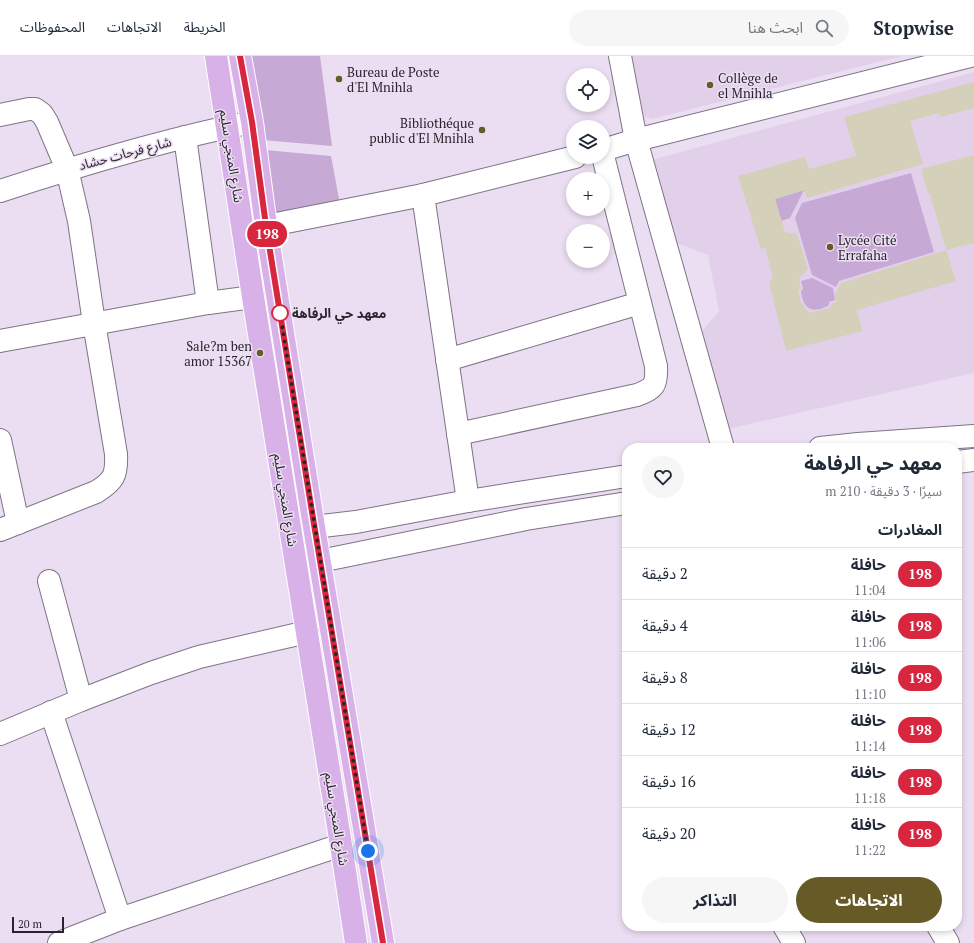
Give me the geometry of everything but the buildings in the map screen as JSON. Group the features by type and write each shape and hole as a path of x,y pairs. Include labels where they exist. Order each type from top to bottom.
{"main road":[{"name":"شارع المنجي سليم","path":"216,56 356,943"},
{"name":"شارع المنجي سليم","path":"240,56 252,122 266,226 314,528 383,943"}],"street":[{"path":"620,56 636,140 722,443"},
{"path":"610,148 636,140 970,56"},
{"path":"0,116 29,109 35,109 42,114 48,122 68,169 80,221 94,323 116,454 117,469 113,478 107,485 96,492 9,527 0,440"},
{"name":"شارع فرحات حشاد","path":"0,191 68,169 185,137 252,122"},
{"path":"185,137 208,303"},
{"path":"266,226 423,196 566,159"},
{"path":"458,434 636,395 647,392 654,385 657,377 656,366 605,164"},
{"path":"423,196 468,501"},
{"path":"0,341 94,323 253,296"},
{"path":"447,360 640,303"},
{"path":"893,443 974,436"},
{"path":"962,461 974,460"},
{"path":"314,528 356,522 468,501 622,477"},
{"path":"320,561 526,520 622,504"},
{"path":"49,581 81,700"},
{"path":"0,734 81,700 151,673 199,657 307,632"},
{"path":"51,712 120,919"},
{"path":"59,943 120,919 341,845"},
{"path":"787,931 794,943"},
{"path":"941,931 948,943"}],"shaded area":[{"path":"248,56 320,56 332,146 262,140"},
{"name":"Collège de el Mnihla","path":"628,56 902,56 652,119 638,114"},
{"name":"Lycée Cité Errafaha","path":"974,72 974,373 719,431 697,337 719,311 708,255 666,239 644,162"},
{"path":"265,150 331,156 342,215 274,214"},
{"path":"911,173 934,252 839,281 836,287 812,275 795,218 802,203"},
{"path":"804,190 790,218 781,221 775,199"},
{"path":"812,278 833,288 835,300 829,302 829,305 818,310 813,310 806,306 802,297 801,291 803,289 801,281"}],"bus line":[{"name":"198","path":"240,56 252,122 266,226 312,512 383,943"}],"place":[{"name":"Bureau de Poste d'El Mnihla","path":"339,79"},
{"name":"Collège de el Mnihla","path":"710,85"},
{"name":"Bibliothéque public d'El Mnihla","path":"482,130"},
{"name":"Lycée Cité Errafaha","path":"830,247"},
{"name":"معهد حي الرفاهة","path":"280,313"},
{"name":"Sale?m ben amor 15367","path":"260,353"}],"route":[{"path":"280,313 368,851"}]}
